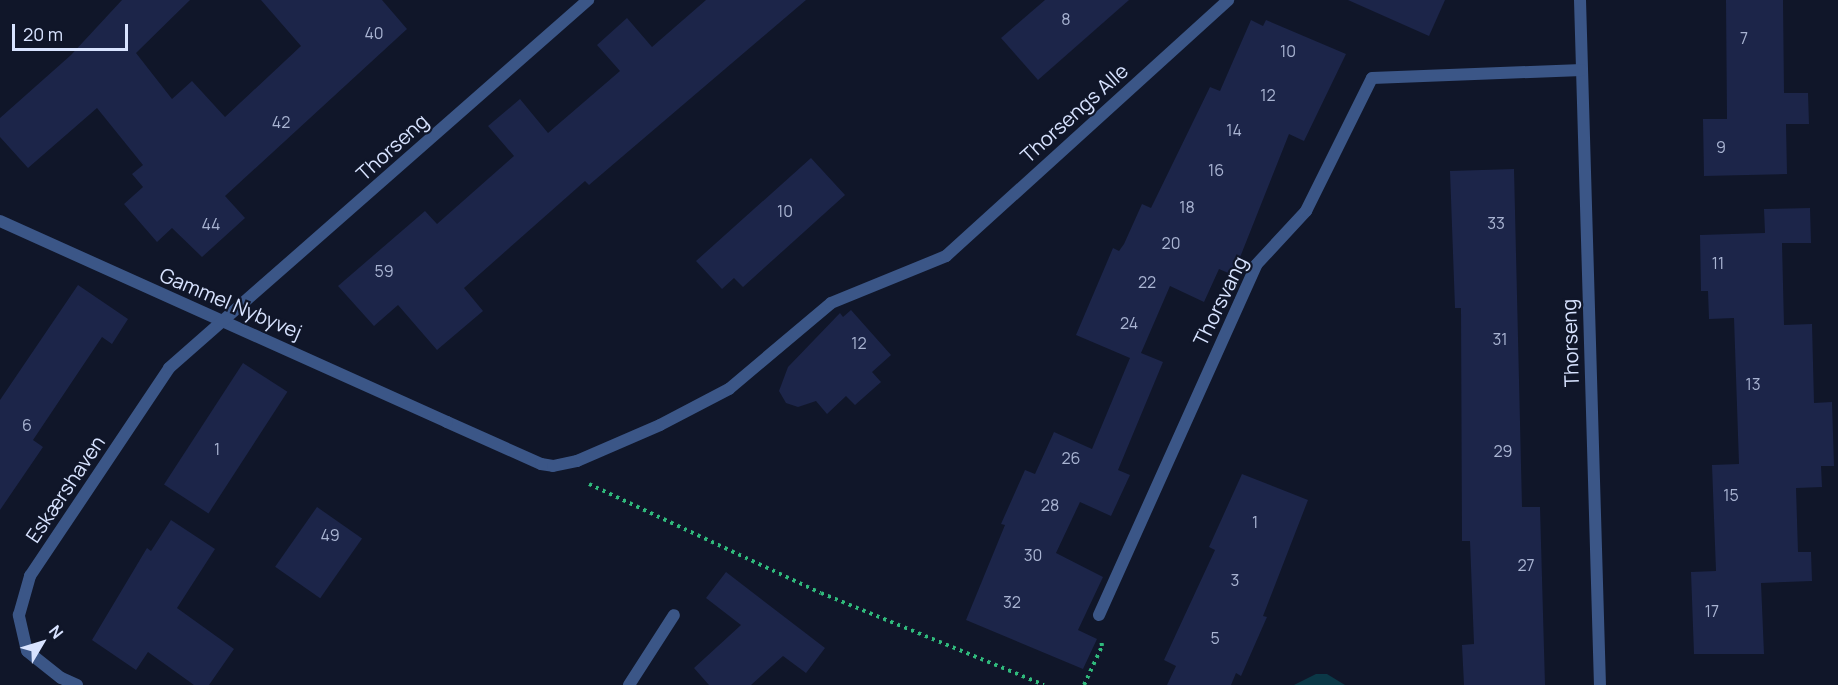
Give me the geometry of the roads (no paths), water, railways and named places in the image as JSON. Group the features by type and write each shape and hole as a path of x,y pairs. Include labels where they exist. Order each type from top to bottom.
{"street":[{"name":"Thorseng","path":"223,323 588,0"},
{"name":"Thorsengs Alle","path":"563,466 660,425 729,389 831,303 946,256 1228,0"},
{"name":"Thorseng","path":"1580,0 1600,685"},
{"name":"Thorsvang","path":"1099,615 1256,265 1306,211 1372,78 1582,70"},
{"name":"Gammel Nybyvej","path":"0,221 541,464 563,466"},
{"name":"Eskærshaven","path":"77,685 61,678 27,651 19,615 30,576 169,368 223,323"},
{"path":"629,685 674,615"}],"water":[{"path":"1316,674 1327,674 1345,685 1294,685"}]}
